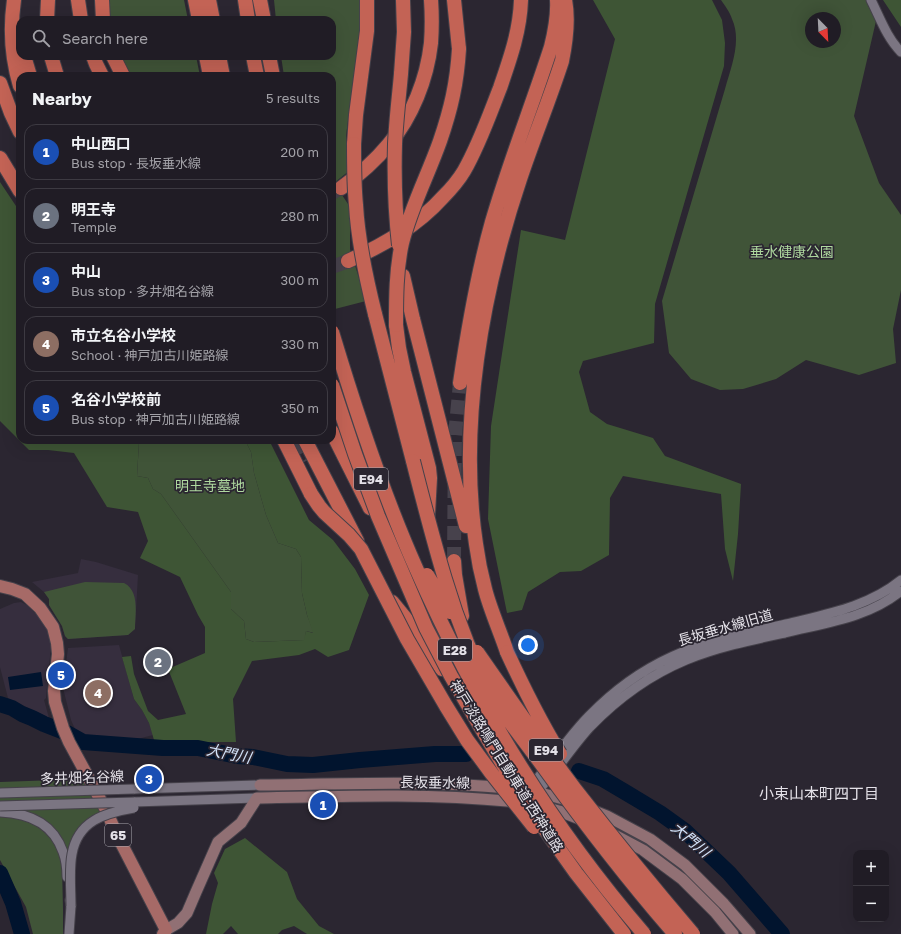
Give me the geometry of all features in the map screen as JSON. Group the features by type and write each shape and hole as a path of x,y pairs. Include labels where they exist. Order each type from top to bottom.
{"highway":[{"path":"14,0 12,27 13,52 17,72"},
{"path":"18,16 19,0"},
{"path":"47,16 48,0"},
{"path":"78,0 80,16"},
{"path":"102,0 103,16"},
{"path":"195,0 198,16"},
{"path":"209,0 212,16"},
{"path":"245,0 247,16"},
{"path":"260,0 263,16"},
{"path":"367,0 367,31 357,107 354,144 356,205 359,235 375,314 420,459"},
{"path":"403,0 404,32 395,143 394,191 396,222 404,276 413,319 473,552 507,652 544,728 587,795 694,934"},
{"path":"341,188 362,172 386,148 402,126 411,110 419,92 430,51 432,21 431,0"},
{"path":"454,0 459,49 453,98 440,142 416,200 402,244 396,287 396,325 399,348 420,459 430,524 445,580 480,675 514,742 533,773 627,914"},
{"path":"348,261 385,243 421,218 452,188 463,173 481,137 508,64 515,42 521,0"},
{"path":"460,383 483,256 504,182 551,47 556,28 557,0"},
{"path":"485,589 473,527 469,465 470,427 478,354 486,308 504,234 520,180 562,61 566,42 565,0"},
{"path":"25,60 29,72"},
{"path":"52,60 55,72"},
{"path":"94,60 100,72"},
{"path":"114,60 121,72"},
{"path":"254,60 256,72"},
{"path":"270,60 272,72"},
{"path":"0,83 16,124"},
{"path":"0,158 16,184"},
{"name":"神戸淡路鳴門自動車道;西神道路","path":"336,345 368,446 391,510 415,568 464,667 523,770 556,819 587,863 644,934"},
{"name":"神戸淡路鳴門自動車道;西神道路","path":"336,397 378,516 426,628 451,676 496,752 544,828 576,873 620,929"},
{"name":"E94","path":"336,410 408,559 502,711 612,859 675,934"},
{"name":"E94","path":"336,440 362,494 408,559 475,648 508,697 574,787 647,880 694,934"},
{"path":"286,444 311,494 319,506 349,535 377,582 415,630 481,720 532,795"},
{"path":"307,444 359,550 425,672 467,740 518,807 620,929"},
{"path":"332,444 362,494"},
{"path":"454,561 458,596 465,629 483,685 497,722 532,795"}],"main road":[{"name":"65","path":"0,586 25,594 40,608 53,627 58,643 54,691 55,702 63,728 106,810 164,932"},
{"name":"長坂垂水線","path":"260,786 398,783 476,785 563,799 607,816 650,839 685,865 724,904 750,934"},
{"name":"長坂垂水線","path":"257,798 399,796 473,798 532,795 559,811 602,828 643,850 682,879 733,934"},
{"path":"164,932 178,923 187,913 218,842 242,823 257,798"}],"street":[{"path":"872,0 893,42 901,52"},
{"name":"長坂垂水線旧道","path":"532,795 580,726 589,716 614,693 642,673 673,656 705,644 823,615 866,602 901,580"},
{"name":"長坂垂水線旧道","path":"532,795 581,738 614,704 628,693 658,674 687,660 706,653 859,614 886,602 901,592"},
{"name":"多井畑名谷線","path":"0,793 260,786"},
{"path":"69,934 71,866 74,845 78,837 87,826 99,817 134,805 257,798"},
{"name":"多井畑名谷線","path":"0,806 134,805"},
{"path":"0,812 12,812 25,815 45,826 53,833 63,852 66,862 71,906"}],"shaded area":[{"path":"81,559 138,575 135,629 128,635 68,639 49,605 49,599 44,592 32,582 78,573"},
{"path":"21,602 27,605 46,625 51,637 46,698 44,700 49,718 8,698 0,667 0,609 14,603"},
{"path":"119,645 134,699 149,723 153,735 122,743 79,738 71,720 63,688 68,648"}],"green space":[{"path":"109,0 184,0 187,16 109,16"},
{"path":"274,0 360,0 360,28 346,136 349,171 336,181 336,72 283,72 282,60 336,60 336,16 276,16"},
{"path":"593,0 712,0 722,20 725,43 724,66 655,304 654,343 583,361 579,372 590,412 607,424 653,438 665,456 741,484 733,581 725,549 721,494 623,476 610,498 609,555 581,571 560,572 528,592 522,610 507,613 488,519 491,426 521,230 565,240 615,39"},
{"name":"垂水健康公園","path":"721,0 868,0 876,21 854,116 879,183 901,215 901,290 893,329 896,363 859,375 806,360 776,379 743,389 720,390 691,379 669,353 662,301 730,72 736,45 736,36 735,27 730,14"},
{"path":"883,0 901,0 901,27"},
{"path":"197,60 199,72 128,72 121,61"},
{"path":"0,182 16,206 16,437 0,421"},
{"path":"336,186 350,207 350,249 366,301 336,309"},
{"path":"23,444 139,444 137,476 148,478 153,489 161,494 231,592 231,609 244,621 246,639 254,642 304,640 306,631 313,633 302,593 301,557 296,549 278,543 266,515 254,473 251,452 247,444 271,444 309,520 333,540 355,569 369,595 349,650 328,657 315,649 299,655 252,661 233,699 236,742 154,740 149,723 134,699 122,657 131,656 134,674 148,711 158,720 186,714 168,669 205,653 205,627 180,577 140,558 148,541 138,512 107,507 74,453 48,450 29,450"},
{"name":"明王寺墓地","path":"139,444 247,444 251,452 254,473 266,515 278,543 296,549 301,557 302,593 307,615 314,633 306,631 305,640 254,642 246,639 244,621 231,609 231,592 161,494 153,489 148,478 137,476"},
{"path":"85,582 124,583 129,587 135,597 136,603 135,629 128,635 68,639 49,605 49,599 44,592"},
{"path":"84,779 103,813 70,848 62,867 63,934 33,934 26,907 0,860 0,782"},
{"path":"245,838 287,872 297,899 319,926 334,934 307,934 294,926 282,930 278,934 238,934 231,926 223,934 206,934 218,883 214,873 225,849"}],"water":[{"path":"41,672 43,686 10,690 8,677"}],"waterway":[{"name":"大門川","path":"0,704 67,733 83,742 163,748 198,748 287,764 313,765 435,754 466,754"},
{"name":"大門川","path":"579,771 603,779 660,813 685,831 729,873 782,934"},
{"path":"0,873 13,903 22,934"}],"tunnel":[{"path":"336,191 341,188"},
{"path":"336,266 348,261"},
{"path":"454,561 455,435 460,383"},
{"path":"299,444 308,460"}],"place":[{"name":"明王寺","path":"158,662"},
{"name":"名谷小学校前","path":"61,675"},
{"name":"市立名谷小学校","path":"98,693"},
{"name":"中山","path":"149,779"},
{"name":"中山西口","path":"323,805"}],"district":[{"name":"小束山本町四丁目","path":"819,793"}]}
